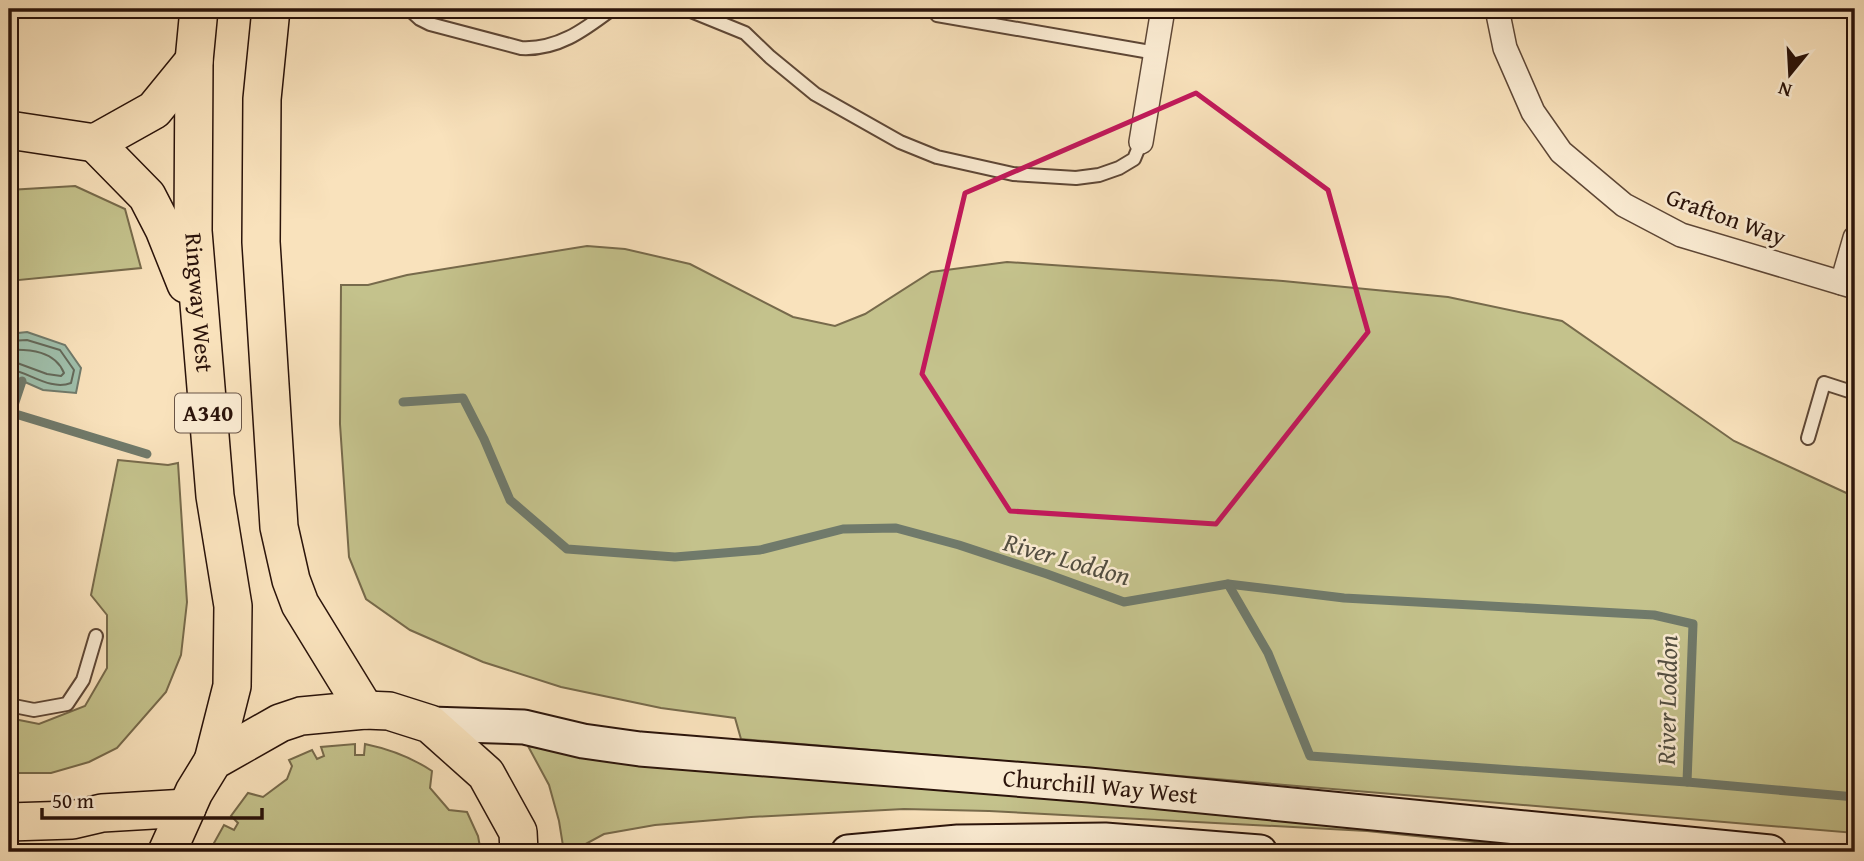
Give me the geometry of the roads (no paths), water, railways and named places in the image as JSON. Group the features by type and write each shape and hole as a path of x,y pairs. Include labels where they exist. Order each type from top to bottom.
{"main road":[{"name":"Ringway West","path":"167,852 213,761 232,686 233,606 215,496 198,317 193,231 194,61 199,9"},
{"name":"A340","path":"271,9 262,99 261,242 279,527 291,580 300,604 365,710"},
{"path":"95,143 154,110 194,61"},
{"path":"9,130 95,143 146,196 164,229 198,317"},
{"path":"213,761 280,723 301,716 365,710 388,711 430,724 485,774 518,832 519,852"},
{"name":"Churchill Way West","path":"430,724 524,727 583,741 640,749 1089,785 1770,852"},
{"path":"9,822 72,820 102,813 187,808"},
{"name":"Churchill Way West","path":"848,852 958,842 1105,840 1260,852"}],"street":[{"path":"1141,142 1163,9"},
{"name":"Grafton Way","path":"1497,9 1505,48 1533,112 1561,152 1624,205 1681,234 1848,285 1855,239"}],"lane":[{"path":"409,9 430,24 521,48 535,49 548,47 586,30 612,9"},
{"path":"686,9 745,33 815,94 900,142 937,157 1013,174 1076,178 1099,175 1119,168 1134,159 1141,142"},
{"path":"937,15 1156,53"},
{"path":"1808,438 1824,383 1855,393"},
{"path":"9,705 34,710 67,704 83,680 96,636"}],"water":[{"path":"27,332 65,345 81,368 76,393 43,390 9,375 9,334"}],"waterway":[{"path":"11,414 22,381"},
{"name":"River Loddon","path":"403,402 463,398 510,500 567,549 675,557 760,550 843,529 896,528 959,545 1124,602 1228,584 1344,598 1654,615 1693,624 1687,782"},
{"name":"River Loddon","path":"9,412 147,454"},
{"path":"1228,584 1268,653 1310,756 1687,782 1855,797"}]}
